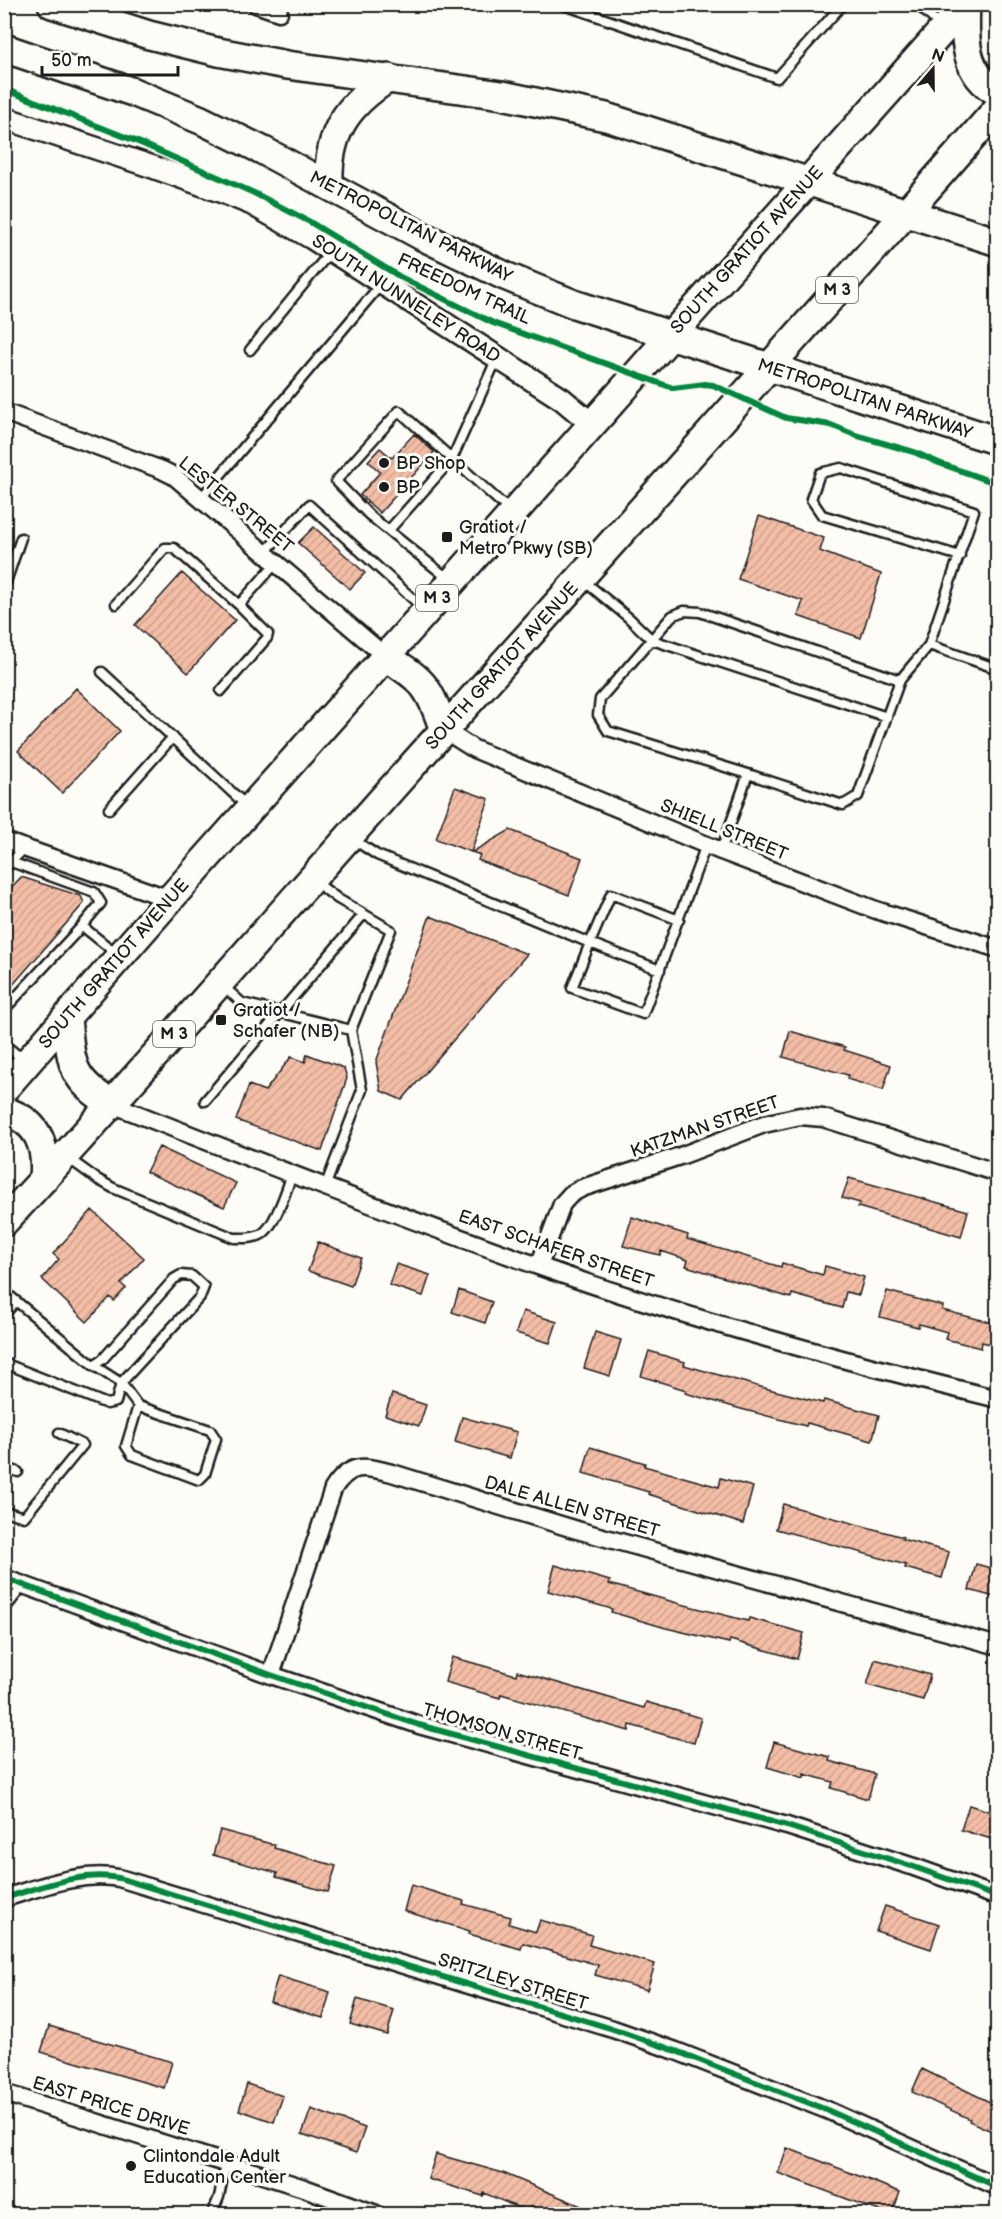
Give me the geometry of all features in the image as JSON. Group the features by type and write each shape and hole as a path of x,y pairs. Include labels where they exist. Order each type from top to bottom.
{"main road":[{"path":"52,4 149,34 218,52 287,65 525,99 606,117 998,242"},
{"path":"966,4 965,26 971,65 979,79 998,92"},
{"name":"SOUTH GRATIOT AVENUE","path":"4,1089 170,899 966,4"},
{"name":"METROPOLITAN PARKWAY","path":"4,48 93,77 168,105 230,133 422,236 505,276 574,304 998,441"},
{"path":"328,185 330,158 340,124 364,96 389,78"},
{"name":"SOUTH GRATIOT AVENUE","path":"4,1222 770,368 998,108"},
{"path":"386,657 423,682 432,697 444,730"},
{"path":"67,1017 73,1064 80,1080 93,1093 112,1104"},
{"path":"4,1111 22,1117 33,1127 46,1159 44,1179"}],"street":[{"path":"256,4 279,12"},
{"name":"SOUTH NUNNELEY ROAD","path":"4,118 220,191 262,210 331,250 498,357 562,399 593,425"},
{"name":"LESTER STREET","path":"4,412 174,476 386,657"},
{"name":"SHIELL STREET","path":"444,730 474,749 714,848 876,910 998,949"},
{"path":"4,841 170,899"},
{"name":"EAST SCHAFER STREET","path":"112,1104 325,1187 539,1266 703,1320 998,1399"},
{"name":"KATZMAN STREET","path":"539,1266 562,1204 571,1194 582,1188 684,1155 784,1118 800,1116 823,1118 998,1173"},
{"name":"DALE ALLEN STREET","path":"271,1675 333,1489 343,1474 357,1468 373,1468 392,1473 577,1530 998,1646"},
{"name":"THOMSON STREET","path":"4,1578 271,1675 419,1725 788,1826 998,1897"},
{"name":"SPITZLEY STREET","path":"4,1898 76,1878 99,1875 119,1878 634,2036 827,2110 998,2187"},
{"name":"EAST PRICE DRIVE","path":"4,2093 304,2188 376,2214"}],"lane":[{"path":"561,4 574,6 777,78 843,4"},
{"path":"917,4 944,29"},
{"path":"250,350 331,250"},
{"path":"201,498 382,283"},
{"path":"389,530 452,459 498,357"},
{"path":"452,582 369,515 336,481 344,472 399,411 513,514"},
{"path":"900,680 700,612 684,611 672,616 600,699 598,715 608,731 843,805 858,796 900,680 929,645 960,556 974,511 840,468 820,473 811,499 822,515 960,556"},
{"path":"239,605 309,505 426,611"},
{"path":"4,588 21,538"},
{"path":"116,604 165,548 170,547 265,630 267,639 221,691"},
{"path":"581,579 652,640 887,717"},
{"path":"929,645 998,669"},
{"path":"102,672 250,809"},
{"path":"109,809 173,737"},
{"path":"679,920 611,894 572,988 643,1014 679,920 748,774"},
{"path":"349,837 377,855 660,970"},
{"path":"4,869 25,848"},
{"path":"4,1010 102,903 94,892 11,862"},
{"path":"94,892 102,876"},
{"path":"312,879 338,899 391,930 351,1030 362,1090 325,1187"},
{"path":"205,1101 364,914"},
{"path":"82,926 120,957"},
{"path":"220,983 242,1003 351,1030"},
{"path":"4,1044 27,1063"},
{"path":"65,1156 113,1188 234,1238 251,1238 263,1233 278,1210 292,1174"},
{"path":"4,1363 107,1404 116,1402 121,1383 200,1298 204,1287 192,1276 181,1275 174,1279 102,1360 93,1365"},
{"path":"4,1292 93,1365 121,1383 138,1406 210,1430 216,1439 205,1474 198,1480 132,1455 126,1446 138,1406"},
{"path":"4,1315 16,1301"},
{"path":"4,1511 24,1517 83,1445 59,1433"},
{"path":"4,1467 18,1472"},
{"path":"4,1610 23,1586"},
{"path":"212,2214 219,2197 226,2163"}],"building":[{"path":"414,434 434,452 380,513 360,495 380,472 368,461 380,448 392,458"},
{"path":"759,516 824,538 820,551 881,574 861,638 798,616 803,601 738,579"},
{"path":"314,527 365,573 350,589 298,543"},
{"path":"182,573 235,620 188,673 135,625"},
{"path":"76,688 120,731 62,793 18,751"},
{"path":"455,787 489,799 471,852 436,839"},
{"path":"510,830 582,858 569,895 478,860 480,855 472,852"},
{"path":"21,877 81,896 84,903 4,995 4,895"},
{"path":"430,916 527,954 402,1100 381,1091 376,1062"},
{"path":"790,1031 845,1047 844,1050 891,1065 883,1090 847,1079 848,1075 783,1057"},
{"path":"307,1054 344,1068 347,1078 322,1151 236,1120 249,1085 265,1091 291,1057 305,1062"},
{"path":"159,1147 236,1183 224,1207 146,1172"},
{"path":"849,1178 968,1211 961,1237 858,1207 860,1203 842,1198"},
{"path":"92,1210 144,1258 121,1284 126,1288 114,1301 110,1297 87,1322 42,1279 59,1259 53,1254"},
{"path":"632,1217 688,1235 687,1239 781,1267 782,1263 823,1275 825,1266 864,1277 859,1295 846,1292 842,1308 792,1294 791,1298 686,1266 688,1260 661,1251 660,1255 623,1246"},
{"path":"318,1242 361,1258 351,1286 308,1271"},
{"path":"396,1264 430,1275 423,1296 389,1285"},
{"path":"459,1290 492,1302 485,1323 452,1312"},
{"path":"887,1291 943,1306 942,1310 998,1324 998,1346 982,1342 981,1348 945,1339 947,1332 880,1317"},
{"path":"523,1311 557,1322 550,1343 516,1333"},
{"path":"595,1332 621,1340 610,1376 584,1368"},
{"path":"649,1351 685,1362 684,1365 757,1386 823,1403 824,1400 879,1415 872,1441 807,1423 806,1426 741,1409 685,1393 686,1390 641,1376"},
{"path":"392,1394 426,1405 419,1426 385,1415"},
{"path":"462,1417 517,1432 510,1458 455,1442"},
{"path":"590,1447 645,1463 644,1466 719,1487 721,1478 753,1487 743,1524 648,1494 649,1492 583,1473"},
{"path":"783,1504 949,1552 942,1578 905,1568 906,1565 776,1529"},
{"path":"976,1564 998,1570 998,1598 969,1590"},
{"path":"555,1565 610,1581 609,1584 681,1604 748,1621 749,1618 804,1633 797,1659 730,1640 729,1643 666,1628 611,1612 612,1609 548,1591"},
{"path":"452,1657 516,1675 517,1671 644,1708 646,1702 701,1718 694,1743 630,1725 629,1731 501,1694 500,1698 445,1682"},
{"path":"875,1659 930,1675 923,1700 867,1685"},
{"path":"774,1742 830,1757 829,1761 875,1774 868,1799 831,1788 833,1782 804,1774 804,1778 767,1767"},
{"path":"969,1805 998,1814 998,1832 995,1840 961,1830"},
{"path":"220,1830 275,1845 274,1848 336,1866 328,1892 276,1877 277,1873 213,1855"},
{"path":"411,1885 464,1901 463,1904 511,1917 509,1924 536,1932 540,1920 592,1935 589,1945 655,1964 647,1990 595,1975 598,1965 523,1943 521,1949 404,1911"},
{"path":"885,1906 939,1924 931,1949 876,1931"},
{"path":"278,1976 330,1992 323,2018 270,2002"},
{"path":"357,1999 394,2010 387,2035 350,2024"},
{"path":"49,2026 172,2062 164,2088 41,2052"},
{"path":"922,2069 998,2106 998,2134 912,2092"},
{"path":"247,2084 283,2096 274,2122 239,2110"},
{"path":"311,2109 365,2128 356,2153 302,2134"},
{"path":"787,2148 900,2192 892,2214 778,2173"},
{"path":"436,2154 503,2173 600,2214 548,2214 530,2207 528,2212 484,2193 483,2196 428,2179"}],"cycle path":[{"name":"FREEDOM TRAIL","path":"4,89 143,144 254,193 310,222 402,278 493,323 673,388 713,385 786,418 831,425 855,435 914,452 998,484"},
{"path":"4,1578 271,1675 419,1725 787,1826 998,1897"},
{"path":"4,1898 75,1878 104,1876 119,1878 613,2029 676,2051 827,2110 998,2187"}],"place":[{"name":"BP Shop","path":"384,463"},
{"name":"BP","path":"384,487"},
{"name":"Gratiot / Metro Pkwy (SB)","path":"447,537"},
{"name":"Gratiot / Schafer (NB)","path":"221,1020"},
{"name":"Clintondale Adult Education Center","path":"131,2166"}]}
